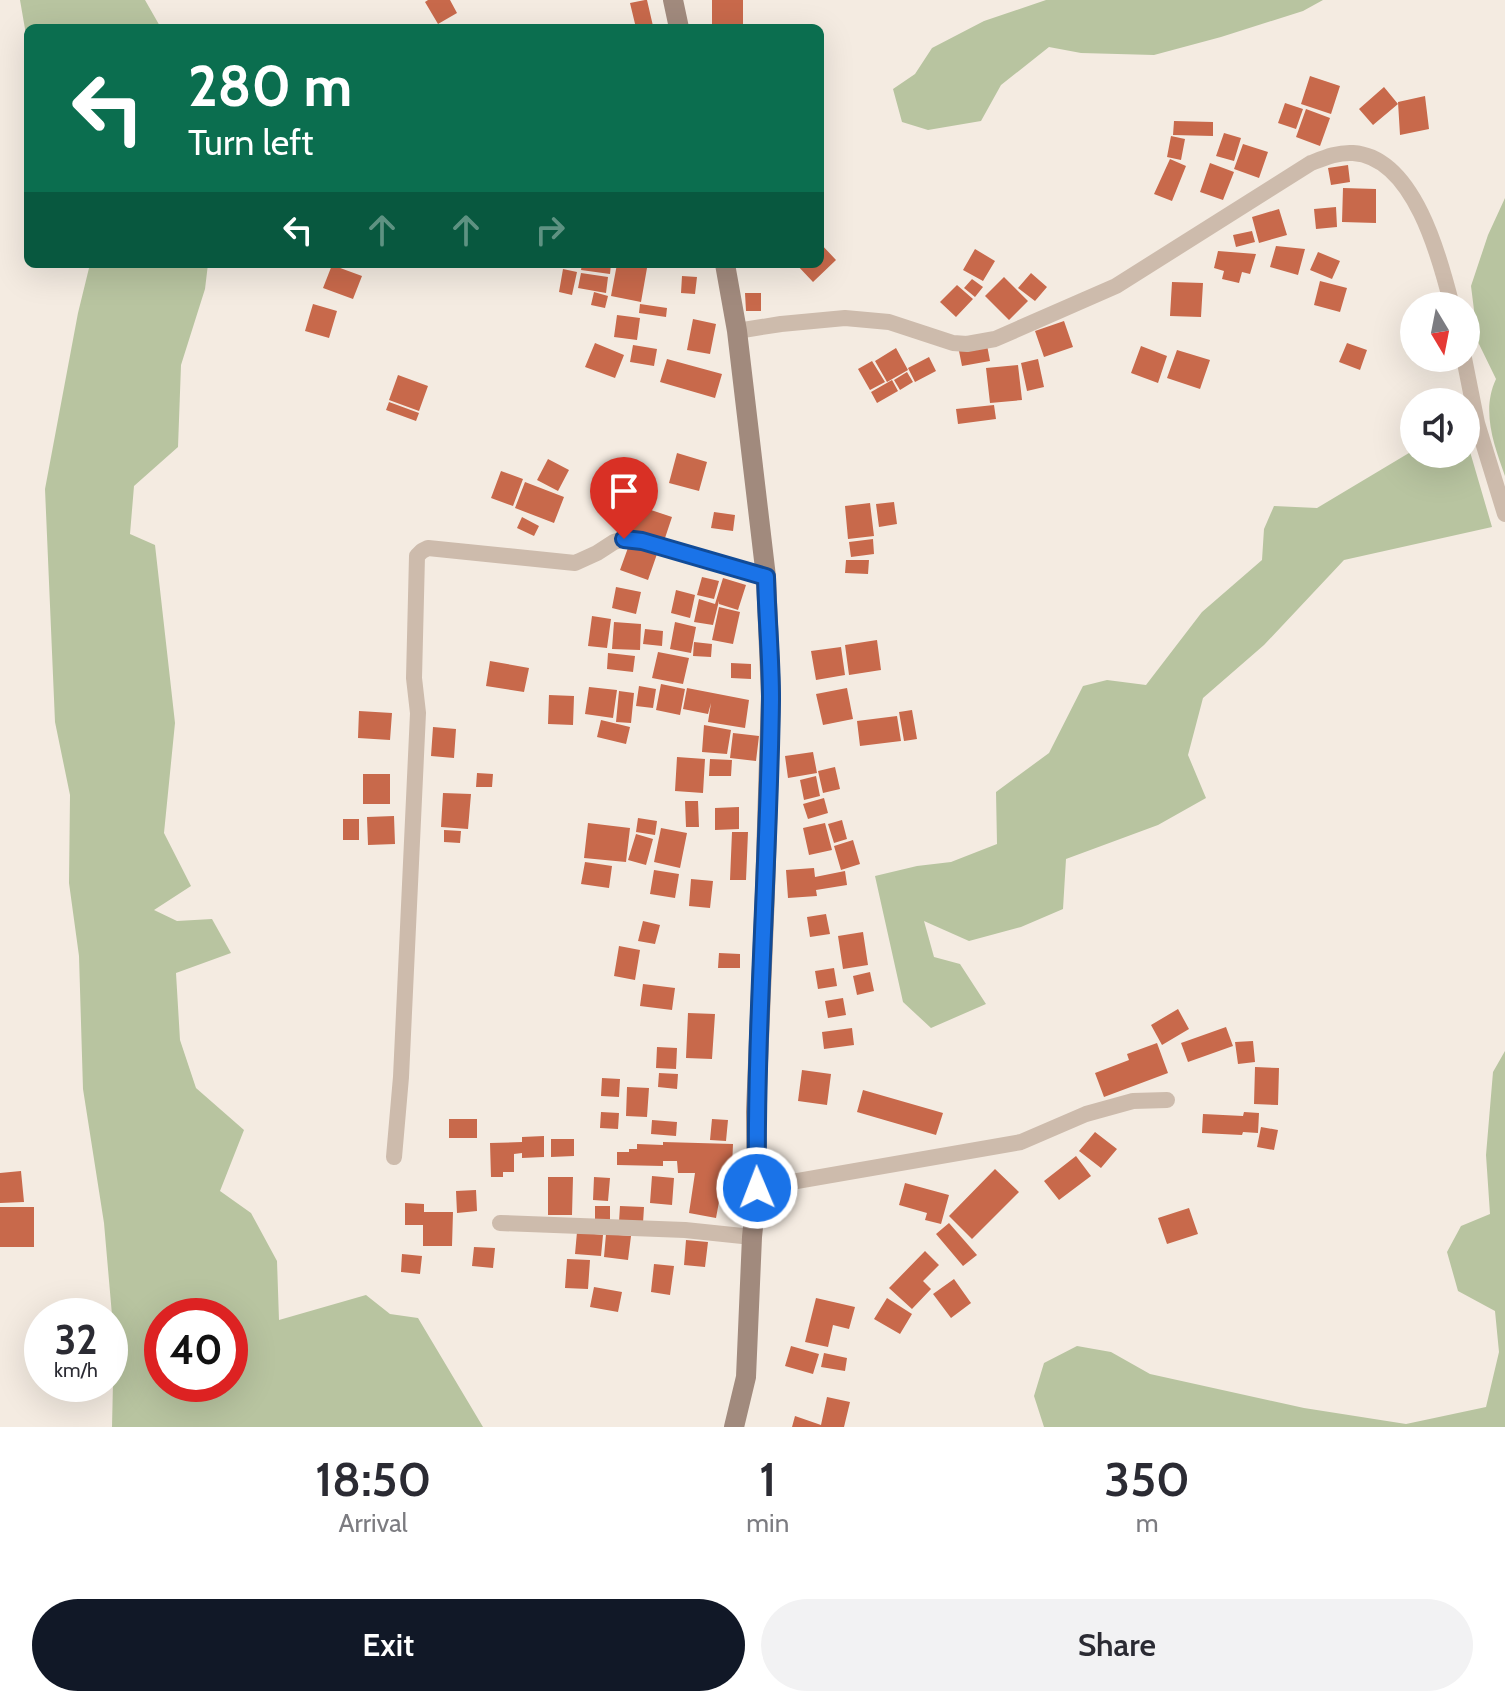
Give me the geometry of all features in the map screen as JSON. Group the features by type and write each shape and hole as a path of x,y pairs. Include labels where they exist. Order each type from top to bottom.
{"street":[{"path":"673,0 678,24"},
{"path":"737,331 845,318 889,322 953,343 995,339 1116,286 1311,163 1351,153 1373,158 1391,171 1415,200 1432,234 1448,292"},
{"path":"726,268 737,331 766,577 771,696 756,1112 757,1188 746,1377 734,1427"},
{"path":"1467,372 1477,423 1505,514"},
{"path":"394,1157 401,1077 418,713 414,678 417,556 428,548 575,563 624,539 642,541 766,577"},
{"path":"757,1188 1021,1142 1086,1114 1133,1101 1167,1100"},
{"path":"500,1223 685,1230 752,1237"}],"green space":[{"path":"20,0 145,0 159,24 24,24"},
{"path":"1046,0 1323,0 1303,11 1154,55 1081,53 1049,47 1001,85 981,121 928,130 902,122 893,89 915,74 932,48 984,21"},
{"path":"1505,198 1505,476 1489,416 1496,379 1480,346 1480,292 1472,292 1471,286 1488,235"},
{"path":"89,268 208,268 205,289 181,365 178,447 134,486 130,534 155,545 175,723 164,833 191,886 154,910 177,921 212,919 231,953 176,973 180,1040 196,1088 244,1130 220,1191 251,1213 277,1261 279,1320 366,1295 390,1314 418,1318 483,1427 112,1427 113,1402 128,1402 128,1298 111,1298 104,1223 83,1089 79,956 69,883 70,795 55,722 45,489"},
{"path":"1400,458 1400,468 1475,468 1492,527 1344,560 1264,645 1203,698 1188,755 1206,798 1158,825 1066,859 1063,909 1021,927 969,941 924,921 934,957 960,964 986,1004 931,1028 903,1002 875,876 951,862 997,844 996,792 1049,753 1083,686 1107,680 1146,685 1202,612 1262,560 1264,529 1274,506 1317,508"},
{"path":"1505,1051 1505,1427 1044,1427 1034,1396 1044,1363 1077,1346 1111,1352 1150,1374 1304,1408 1406,1424 1486,1407 1499,1352 1495,1311 1458,1291 1447,1252 1461,1226 1490,1214 1486,1155 1493,1072"}],"building":[{"path":"450,0 457,13 438,24 425,2"},
{"path":"647,0 653,24 635,24 630,3"},
{"path":"712,0 743,0 743,24 712,24"},
{"path":"1310,76 1340,86 1331,114 1301,104"},
{"path":"1384,87 1398,104 1373,125 1359,109"},
{"path":"1425,96 1429,129 1400,135 1398,102"},
{"path":"1285,103 1303,109 1296,129 1278,123"},
{"path":"1306,109 1330,118 1320,146 1296,137"},
{"path":"1174,121 1213,122 1213,136 1173,135"},
{"path":"1224,133 1241,138 1234,161 1216,156"},
{"path":"1171,136 1185,139 1181,160 1167,157"},
{"path":"1243,144 1268,152 1259,178 1234,169"},
{"path":"1170,159 1186,166 1172,201 1154,194"},
{"path":"1210,163 1234,172 1223,200 1200,192"},
{"path":"1348,165 1350,182 1331,185 1328,168"},
{"path":"1343,188 1376,189 1376,223 1342,222"},
{"path":"1336,207 1337,227 1316,229 1314,209"},
{"path":"1279,209 1287,235 1259,243 1252,217"},
{"path":"1252,231 1255,242 1236,247 1233,235"},
{"path":"1276,246 1305,249 1298,275 1270,267"},
{"path":"824,247 836,260 813,282 800,268 824,268"},
{"path":"975,249 995,261 983,281 963,270"},
{"path":"1218,251 1256,254 1250,274 1242,272 1239,283 1222,279 1224,271 1214,268"},
{"path":"1318,252 1340,261 1332,279 1310,270"},
{"path":"331,268 362,276 353,299 323,288"},
{"path":"581,268 611,268 610,274"},
{"path":"616,268 647,268 641,302 611,296"},
{"path":"563,269 577,272 572,295 559,292"},
{"path":"581,273 608,277 606,293 578,288"},
{"path":"1031,273 1047,287 1035,301 1018,288"},
{"path":"682,276 697,277 695,294 681,293"},
{"path":"1004,277 1028,301 1009,320 985,296"},
{"path":"972,279 983,287 975,297 964,288"},
{"path":"1320,281 1347,288 1340,312 1314,305"},
{"path":"1172,282 1203,283 1201,317 1170,316"},
{"path":"957,285 973,299 956,317 940,302"},
{"path":"594,292 608,296 605,308 591,305"},
{"path":"745,293 761,293 761,311 746,311"},
{"path":"313,304 337,311 329,338 305,331"},
{"path":"640,304 667,308 666,317 639,313"},
{"path":"617,315 640,318 637,340 614,337"},
{"path":"693,319 716,324 710,354 687,350"},
{"path":"1064,321 1073,347 1044,357 1035,331"},
{"path":"595,343 624,355 615,378 585,367"},
{"path":"1347,343 1367,350 1360,370 1339,362"},
{"path":"633,345 657,349 654,366 630,362"},
{"path":"987,345 990,361 962,366 959,351"},
{"path":"1141,346 1167,356 1158,383 1131,373"},
{"path":"896,348 908,370 887,382 875,361"},
{"path":"1177,350 1210,360 1200,389 1167,378"},
{"path":"929,357 936,371 915,382 908,368"},
{"path":"667,359 722,374 715,398 660,382"},
{"path":"1038,359 1044,387 1027,391 1021,363"},
{"path":"872,361 885,382 870,390 858,369"},
{"path":"1018,365 1022,400 990,403 986,368"},
{"path":"907,372 913,382 900,390 894,380"},
{"path":"398,375 428,386 419,411 389,400"},
{"path":"892,380 898,391 877,403 871,392"},
{"path":"389,402 419,413 416,421 386,410"},
{"path":"994,405 996,419 958,424 956,409"},
{"path":"677,453 707,462 699,491 669,483"},
{"path":"548,459 569,470 558,491 537,480"},
{"path":"501,471 523,479 513,506 491,498"},
{"path":"525,482 564,497 554,523 515,508"},
{"path":"894,502 897,524 879,527 876,504"},
{"path":"870,503 874,536 848,539 845,506"},
{"path":"639,506 672,517 664,541 631,531"},
{"path":"714,512 735,515 733,531 711,528"},
{"path":"522,517 539,526 534,536 517,528"},
{"path":"873,539 874,554 851,557 849,542"},
{"path":"629,545 657,554 648,580 620,570"},
{"path":"846,560 869,560 868,574 845,573"},
{"path":"702,577 719,581 714,599 697,595"},
{"path":"723,578 746,585 738,610 719,604 719,601 713,625 694,622 699,599 715,604"},
{"path":"616,587 641,592 636,614 612,608"},
{"path":"676,590 695,595 690,618 671,613"},
{"path":"719,607 740,612 733,644 712,640"},
{"path":"592,616 611,619 607,648 588,646"},
{"path":"614,622 641,624 640,650 612,649"},
{"path":"675,622 696,627 691,653 670,649"},
{"path":"645,629 663,631 662,646 643,644"},
{"path":"877,640 881,670 849,675 845,645"},
{"path":"694,642 712,644 711,657 693,656"},
{"path":"841,647 845,675 816,680 811,651"},
{"path":"658,652 689,658 683,684 652,678"},
{"path":"608,653 635,656 633,672 607,669"},
{"path":"490,661 529,668 524,692 486,686"},
{"path":"731,663 751,664 751,679 731,678"},
{"path":"661,684 685,689 680,715 656,710"},
{"path":"639,686 656,689 653,708 636,706"},
{"path":"589,687 617,690 613,718 585,714"},
{"path":"687,688 749,700 745,728 708,722 711,703 708,714 683,709"},
{"path":"847,688 853,719 823,725 816,694"},
{"path":"619,691 634,693 631,723 616,722"},
{"path":"549,695 574,696 573,725 548,724"},
{"path":"912,710 917,739 904,741 899,712"},
{"path":"359,711 392,713 390,740 358,738"},
{"path":"897,716 901,741 860,746 857,721"},
{"path":"601,720 630,727 626,744 597,737"},
{"path":"704,725 731,730 727,754 702,752"},
{"path":"433,727 456,729 454,758 431,756"},
{"path":"733,733 759,736 756,761 730,758"},
{"path":"813,752 817,773 788,778 785,756"},
{"path":"677,757 705,759 703,793 675,791"},
{"path":"710,759 732,760 731,776 709,776"},
{"path":"835,767 840,789 823,793 818,771"},
{"path":"477,773 493,774 492,787 476,787"},
{"path":"363,774 390,774 390,804 363,804"},
{"path":"816,776 820,796 804,800 800,780"},
{"path":"443,793 471,794 468,829 441,827"},
{"path":"824,798 828,813 808,819 803,804"},
{"path":"685,801 698,801 699,827 686,827"},
{"path":"739,807 739,829 715,830 715,808"},
{"path":"394,816 395,844 368,845 367,817"},
{"path":"638,818 657,821 655,835 636,832"},
{"path":"343,819 359,819 359,840 343,840"},
{"path":"842,820 847,839 834,843 828,824"},
{"path":"588,823 630,828 626,862 584,858"},
{"path":"825,823 832,850 809,855 803,828"},
{"path":"661,828 687,833 680,868 654,862"},
{"path":"444,830 461,831 460,843 444,842"},
{"path":"732,832 748,832 746,880 730,880"},
{"path":"636,834 653,839 646,865 628,860"},
{"path":"853,840 860,864 841,870 834,846"},
{"path":"585,862 612,866 609,888 581,884"},
{"path":"814,868 815,877 845,871 847,885 816,890 817,896 788,898 786,870"},
{"path":"654,870 679,874 675,898 650,894"},
{"path":"691,879 713,881 710,908 689,906"},
{"path":"826,914 830,934 810,937 807,917"},
{"path":"643,921 660,925 655,944 638,941"},
{"path":"863,932 868,965 843,969 838,936"},
{"path":"619,946 640,950 635,980 614,976"},
{"path":"719,953 740,954 740,968 718,968"},
{"path":"834,968 837,986 818,989 815,971"},
{"path":"870,972 874,991 857,995 853,976"},
{"path":"643,984 675,988 672,1010 640,1006"},
{"path":"843,998 846,1015 828,1018 825,1001"},
{"path":"1178,1009 1189,1029 1162,1045 1151,1025"},
{"path":"688,1013 715,1014 712,1059 686,1058"},
{"path":"1226,1027 1233,1046 1188,1062 1181,1043"},
{"path":"852,1028 854,1045 824,1049 822,1032"},
{"path":"1253,1041 1255,1062 1238,1064 1235,1042"},
{"path":"1157,1043 1168,1073 1104,1097 1095,1073 1129,1060 1127,1054"},
{"path":"657,1047 677,1048 676,1069 656,1068"},
{"path":"1255,1067 1279,1068 1278,1105 1254,1104"},
{"path":"802,1070 831,1074 827,1105 798,1101"},
{"path":"659,1073 678,1074 677,1089 658,1087"},
{"path":"602,1078 620,1079 619,1097 601,1096"},
{"path":"627,1087 649,1088 647,1117 626,1116"},
{"path":"863,1090 943,1113 936,1135 857,1112"},
{"path":"601,1112 619,1113 618,1129 600,1128"},
{"path":"1244,1112 1259,1113 1258,1133 1202,1133 1203,1114 1243,1116"},
{"path":"449,1119 477,1119 477,1138 449,1138"},
{"path":"712,1119 728,1120 726,1141 710,1140"},
{"path":"652,1120 677,1122 676,1136 651,1134"},
{"path":"1261,1127 1278,1130 1274,1150 1257,1147"},
{"path":"1095,1132 1117,1149 1101,1168 1079,1151"},
{"path":"544,1136 544,1157 522,1158 522,1153 514,1154 514,1172 503,1172 503,1177 491,1177 490,1143 522,1142 522,1137"},
{"path":"551,1139 574,1139 574,1156 551,1157"},
{"path":"663,1142 733,1144 731,1192 721,1191 716,1218 689,1213 695,1173 678,1173 677,1161 663,1161 663,1166 617,1165 617,1152 637,1149 637,1144 663,1145"},
{"path":"1076,1156 1091,1176 1059,1200 1044,1181"},
{"path":"995,1169 1019,1192 972,1239 949,1216"},
{"path":"21,1171 24,1202 0,1203 0,1173"},
{"path":"652,1176 674,1178 672,1205 650,1203"},
{"path":"548,1177 573,1177 572,1215 548,1215"},
{"path":"594,1177 610,1178 608,1201 593,1200"},
{"path":"905,1183 949,1195 941,1224 925,1220 927,1213 899,1205"},
{"path":"476,1190 477,1211 457,1213 456,1191"},
{"path":"405,1203 424,1204 424,1212 453,1212 452,1246 423,1246 423,1225 405,1225"},
{"path":"595,1206 610,1206 610,1222 595,1222"},
{"path":"620,1206 644,1207 643,1223 619,1222"},
{"path":"0,1207 34,1207 34,1247 0,1247"},
{"path":"1189,1208 1198,1234 1167,1244 1158,1218"},
{"path":"949,1223 977,1255 963,1266 936,1234"},
{"path":"577,1232 603,1235 601,1256 575,1254"},
{"path":"606,1234 631,1236 628,1260 604,1257"},
{"path":"686,1240 708,1242 705,1267 684,1265"},
{"path":"474,1247 495,1248 493,1268 472,1266"},
{"path":"925,1251 939,1265 923,1281 931,1289 912,1309 889,1288"},
{"path":"402,1254 422,1256 420,1274 401,1272"},
{"path":"567,1259 590,1260 588,1289 565,1288"},
{"path":"654,1264 674,1266 670,1295 651,1292"},
{"path":"954,1279 971,1303 951,1318 933,1294"},
{"path":"594,1287 622,1292 618,1312 590,1307"},
{"path":"816,1298 855,1307 849,1329 833,1325 828,1347 805,1342"},
{"path":"887,1298 912,1314 900,1334 874,1319"},
{"path":"791,1346 819,1354 813,1374 785,1366"},
{"path":"824,1353 847,1358 845,1371 821,1367"},
{"path":"827,1397 850,1402 844,1427 792,1427 795,1416 821,1425"}],"route":[{"path":"624,539 642,541 766,577 771,696 756,1112 757,1188"}]}
